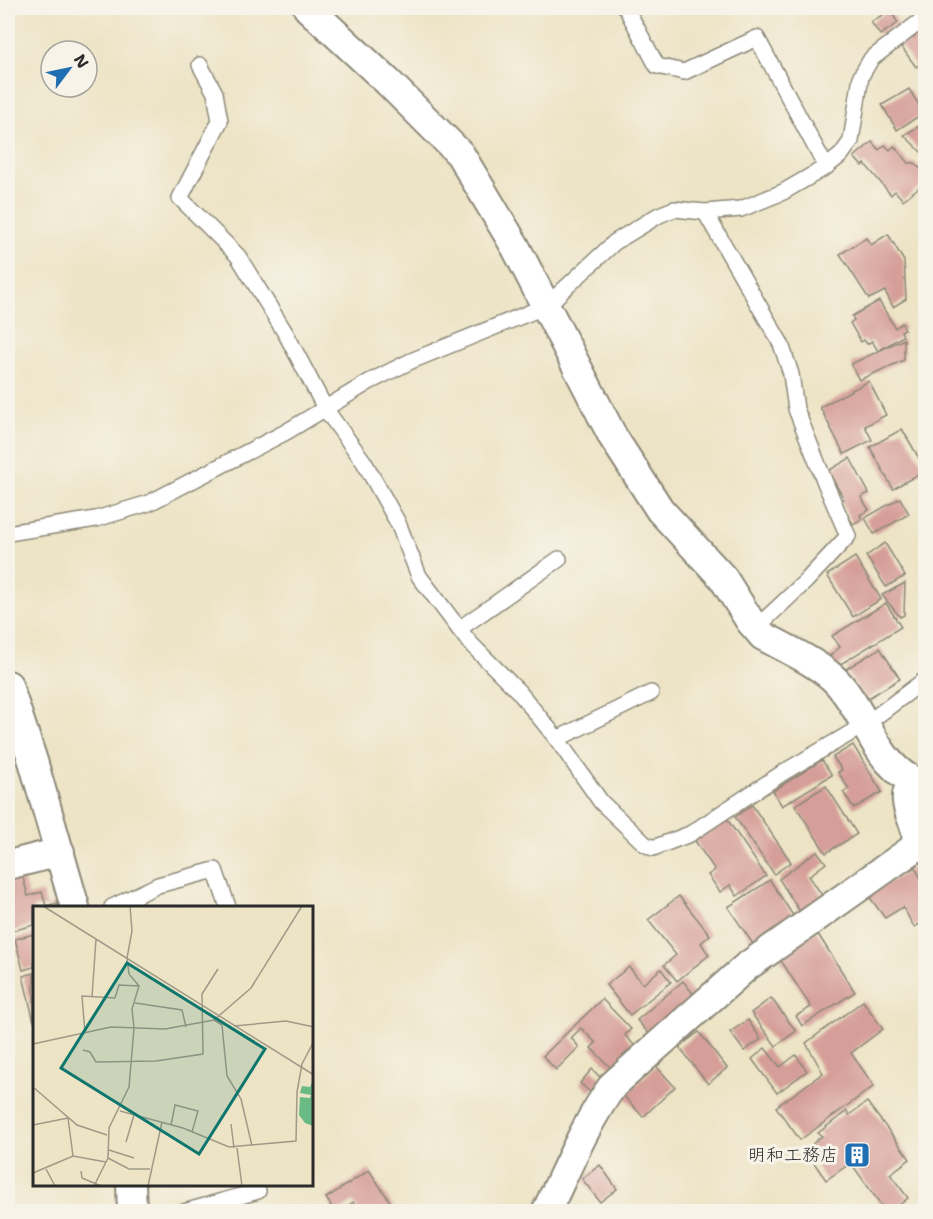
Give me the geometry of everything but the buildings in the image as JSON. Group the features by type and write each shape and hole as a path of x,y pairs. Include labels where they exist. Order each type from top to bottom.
{"street":[{"path":"315,10 460,154 515,246 613,437 660,510 723,578 763,636 830,676 842,688 888,763 919,784 907,801 917,835 913,849 746,967 613,1085 591,1119 546,1212"},
{"path":"8,685 33,761 75,906"},
{"path":"8,866 60,852"},
{"path":"131,1186 132,1212"}],"lane":[{"path":"626,8 657,66 684,72 757,38 826,167"},
{"path":"8,533 96,519 149,503 231,462 326,410 369,382 411,361 546,306 615,242 660,215 674,209 705,212 741,209 762,202 826,167 841,155 851,141 861,76 871,59 926,17"},
{"path":"200,65 215,93 220,122 180,198 238,256 286,334 326,410 363,462 392,513 419,576 469,642 519,692 557,739 601,802 645,844 653,848 690,834 784,772 866,724 926,679"},
{"path":"705,212 781,344 791,374 796,409 848,536 756,628"},
{"path":"459,629 559,559"},
{"path":"557,739 651,693"},
{"path":"114,906 158,885 215,870 228,906"},
{"path":"184,1212 258,1191"}],"place":[{"name":"明和工務店","path":"857,1155"}]}
